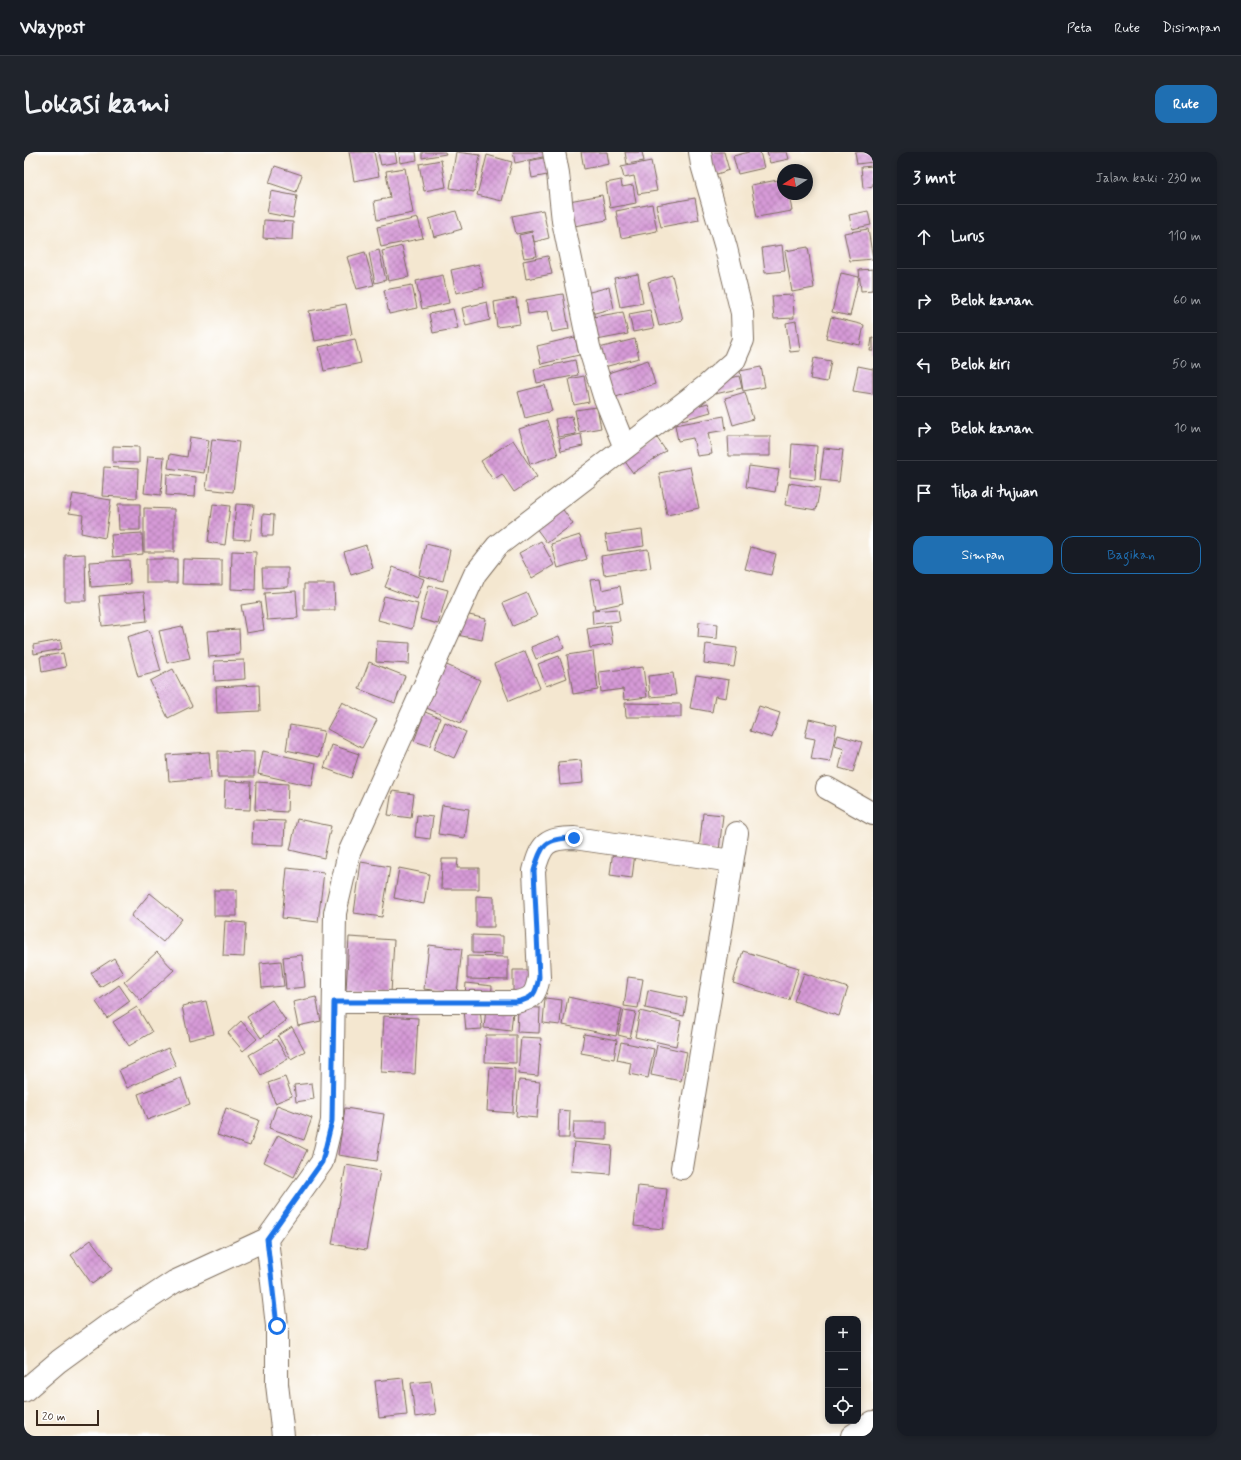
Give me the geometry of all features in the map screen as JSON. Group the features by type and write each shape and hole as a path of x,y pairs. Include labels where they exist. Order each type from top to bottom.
{"street":[{"path":"554,152 558,173 563,221 589,347 604,396 625,448"},
{"path":"24,1391 58,1362 106,1326 174,1282 267,1239 322,1162 332,1121 335,913 349,853 475,574 497,546 706,386 734,361 743,340 742,313 726,248 702,165 700,152"},
{"path":"827,788 873,814"},
{"path":"682,1168 737,833"},
{"path":"334,1002 516,1002 527,1000 533,996 538,987 539,977 534,871 538,857 544,847 551,840 574,838 732,861"},
{"path":"267,1239 277,1326 277,1384 283,1436"},
{"path":"852,1436 873,1422"}],"building":[{"path":"349,152 374,152 379,176 354,181"},
{"path":"378,152 395,152 397,162 381,165"},
{"path":"399,152 416,152 417,160 400,163"},
{"path":"422,152 445,152 446,154 422,158"},
{"path":"456,152 480,155 474,192 450,188"},
{"path":"513,152 546,152 547,156 515,163"},
{"path":"581,152 607,152 609,164 584,169"},
{"path":"625,152 642,152 644,161 627,164"},
{"path":"708,152 724,152 729,170 714,175"},
{"path":"749,152 760,152 764,168 738,174 733,156"},
{"path":"767,152 787,152 789,159 770,163"},
{"path":"855,152 873,152 873,162 857,164"},
{"path":"487,155 512,162 502,201 477,195"},
{"path":"548,157 552,174 532,178 529,161"},
{"path":"441,160 446,187 424,191 419,164"},
{"path":"651,161 657,191 638,194 634,176 624,178 621,167"},
{"path":"275,166 302,175 296,192 269,183"},
{"path":"873,166 873,186 863,188 861,167"},
{"path":"405,168 413,213 377,220 374,201 390,198 386,171"},
{"path":"621,180 622,187 633,185 636,203 610,208 606,183"},
{"path":"777,180 777,200 790,200 792,211 757,217 751,185"},
{"path":"271,191 297,196 293,218 267,213"},
{"path":"602,195 607,220 574,226 569,201"},
{"path":"695,198 699,220 661,227 656,205"},
{"path":"652,204 657,231 621,238 616,211"},
{"path":"543,210 549,238 534,242 532,231 516,234 512,216"},
{"path":"456,211 462,229 434,237 429,219"},
{"path":"868,211 871,225 852,229 849,215"},
{"path":"418,218 423,238 381,247 377,227"},
{"path":"264,220 293,222 292,240 263,238"},
{"path":"868,229 873,259 850,261 844,233"},
{"path":"532,232 537,256 524,258 519,235"},
{"path":"782,245 785,271 765,273 762,248"},
{"path":"402,246 409,277 388,281 382,251"},
{"path":"808,247 814,288 792,292 785,251"},
{"path":"379,250 386,280 375,283 369,253"},
{"path":"365,252 374,285 357,289 347,257"},
{"path":"548,256 552,274 526,279 523,261"},
{"path":"479,264 484,287 456,293 451,270"},
{"path":"873,269 873,290 861,291 859,270"},
{"path":"841,273 859,277 850,316 832,312"},
{"path":"638,274 643,303 620,307 614,278"},
{"path":"443,275 449,303 422,309 416,281"},
{"path":"672,275 683,320 659,326 648,282"},
{"path":"412,285 417,308 389,314 384,290"},
{"path":"609,287 614,308 591,314 586,293"},
{"path":"563,294 569,329 552,332 548,311 528,314 526,300"},
{"path":"793,295 794,318 774,319 772,296"},
{"path":"516,298 520,324 497,327 494,302"},
{"path":"487,302 490,320 466,326 462,308"},
{"path":"346,304 352,334 315,341 309,311"},
{"path":"453,309 458,328 433,333 429,314"},
{"path":"650,310 654,328 633,332 629,314"},
{"path":"623,312 628,334 597,340 593,317"},
{"path":"831,317 864,325 860,345 826,338"},
{"path":"796,321 800,351 790,352 786,323"},
{"path":"575,337 579,355 541,364 537,346"},
{"path":"872,338 873,351 870,351"},
{"path":"355,339 361,363 324,371 319,347"},
{"path":"635,339 639,358 604,367 599,348"},
{"path":"814,358 831,361 827,382 810,379"},
{"path":"575,360 578,375 537,383 534,369"},
{"path":"648,360 655,384 613,398 605,374"},
{"path":"858,366 873,369 873,394 853,391"},
{"path":"761,367 765,387 743,391 740,371"},
{"path":"584,376 589,402 574,405 569,379"},
{"path":"739,376 742,388 715,394 712,383"},
{"path":"545,385 552,411 525,418 518,392"},
{"path":"745,392 753,419 733,425 725,398"},
{"path":"708,403 711,412 682,420 679,411"},
{"path":"597,407 601,428 579,432 575,410"},
{"path":"572,416 576,434 558,437 555,419"},
{"path":"724,416 726,430 708,433 712,454 697,456 693,438 678,441 675,425"},
{"path":"547,420 558,455 530,464 519,429"},
{"path":"581,434 583,446 561,451 559,439"},
{"path":"655,435 666,451 633,473 622,457"},
{"path":"728,436 770,436 770,456 729,456"},
{"path":"190,437 209,440 204,473 168,468 170,454 187,457"},
{"path":"212,439 239,442 233,492 206,489"},
{"path":"513,440 537,477 514,492 502,474 493,480 481,461"},
{"path":"792,444 817,446 815,480 790,477"},
{"path":"113,446 139,447 139,463 113,462"},
{"path":"824,448 843,450 839,482 820,480"},
{"path":"148,456 164,457 161,495 144,493"},
{"path":"749,466 779,470 775,492 746,487"},
{"path":"104,467 138,469 137,498 102,496"},
{"path":"690,467 699,508 667,515 659,473"},
{"path":"167,474 196,477 195,497 166,495"},
{"path":"789,483 820,488 816,510 785,505"},
{"path":"73,494 111,500 105,538 81,533 83,515 69,513"},
{"path":"118,504 140,504 140,530 119,530"},
{"path":"213,504 230,506 225,545 208,542"},
{"path":"236,504 254,505 250,540 233,539"},
{"path":"559,504 573,524 547,543 533,524"},
{"path":"144,508 174,509 174,552 144,552"},
{"path":"263,514 274,515 273,536 262,536"},
{"path":"642,530 644,546 608,551 605,535"},
{"path":"142,533 143,554 113,557 111,535"},
{"path":"580,535 587,559 558,568 551,544"},
{"path":"541,541 554,565 532,578 519,553"},
{"path":"426,544 450,550 443,581 419,575"},
{"path":"366,545 373,568 351,575 344,552"},
{"path":"751,547 776,554 771,575 745,569"},
{"path":"648,549 651,568 604,575 601,556"},
{"path":"232,551 256,552 255,590 231,589"},
{"path":"85,554 86,601 65,601 65,555"},
{"path":"146,559 177,559 177,583 146,583"},
{"path":"183,559 222,560 222,585 182,584"},
{"path":"129,560 130,584 91,587 89,562"},
{"path":"393,567 424,579 417,599 385,587"},
{"path":"262,568 288,568 288,587 263,588"},
{"path":"600,579 602,590 620,586 623,603 595,609 590,580"},
{"path":"304,584 334,584 335,610 304,610"},
{"path":"429,585 448,590 438,624 420,619"},
{"path":"296,591 298,618 267,620 264,593"},
{"path":"144,592 147,621 102,626 99,596"},
{"path":"527,593 537,616 513,626 503,603"},
{"path":"384,596 418,604 412,629 378,620"},
{"path":"260,602 264,630 246,633 241,605"},
{"path":"618,609 620,621 593,624 592,611"},
{"path":"461,613 486,619 482,640 457,635"},
{"path":"699,622 718,624 717,639 698,637"},
{"path":"610,625 613,644 590,648 587,629"},
{"path":"182,626 190,658 167,663 159,631"},
{"path":"239,629 240,654 209,657 207,631"},
{"path":"149,630 161,671 138,677 127,637"},
{"path":"559,636 564,648 536,659 531,647"},
{"path":"60,640 62,649 34,654 33,645"},
{"path":"377,641 410,643 409,664 376,662"},
{"path":"706,644 737,648 734,667 704,663"},
{"path":"525,651 540,688 509,701 494,664"},
{"path":"593,651 598,690 573,694 567,655"},
{"path":"63,653 66,667 42,672 40,657"},
{"path":"559,656 567,678 546,686 538,664"},
{"path":"244,660 245,679 215,681 214,661"},
{"path":"369,662 405,676 395,703 359,689"},
{"path":"440,662 480,680 461,723 422,706"},
{"path":"643,667 647,697 624,700 623,689 601,692 599,672"},
{"path":"173,669 192,706 168,718 150,681"},
{"path":"673,673 676,695 650,697 648,676"},
{"path":"696,675 729,680 726,698 715,696 712,712 690,708"},
{"path":"259,685 260,711 217,713 216,687"},
{"path":"342,702 377,720 362,748 327,729"},
{"path":"625,703 681,704 681,717 626,717"},
{"path":"759,706 780,713 772,738 750,731"},
{"path":"425,712 440,718 430,746 414,741"},
{"path":"809,719 837,725 830,762 811,759 815,739 805,737"},
{"path":"445,722 466,732 454,758 434,749"},
{"path":"290,725 324,731 319,757 286,750"},
{"path":"838,735 862,742 853,772 839,768 844,749 835,746"},
{"path":"332,745 359,754 351,778 324,768"},
{"path":"218,751 254,752 254,777 218,777"},
{"path":"263,751 316,763 312,786 258,774"},
{"path":"209,752 211,778 169,781 167,755"},
{"path":"581,760 583,783 560,785 558,762"},
{"path":"225,781 251,782 250,810 224,809"},
{"path":"256,782 288,784 287,812 255,810"},
{"path":"392,791 414,794 411,818 388,815"},
{"path":"442,805 469,809 465,838 438,834"},
{"path":"703,813 723,815 719,851 699,849"},
{"path":"417,815 433,817 430,839 415,837"},
{"path":"297,819 331,826 324,858 290,850"},
{"path":"253,820 285,821 284,845 252,844"},
{"path":"613,850 635,853 632,878 610,875"},
{"path":"442,859 458,859 457,868 479,868 479,889 441,889"},
{"path":"361,862 390,867 382,917 354,913"},
{"path":"287,868 324,872 318,922 282,918"},
{"path":"399,868 429,874 424,904 394,898"},
{"path":"214,890 237,890 237,916 214,916"},
{"path":"150,893 182,919 163,942 131,916"},
{"path":"476,896 494,897 494,927 476,927"},
{"path":"225,921 246,923 244,957 223,956"},
{"path":"472,935 503,936 503,954 472,953"},
{"path":"349,937 394,940 391,993 346,991"},
{"path":"429,945 462,949 457,993 424,989"},
{"path":"743,951 799,968 789,1000 733,983"},
{"path":"157,952 174,970 141,1001 124,982"},
{"path":"302,955 305,987 286,989 283,957"},
{"path":"467,956 508,957 508,980 467,979"},
{"path":"114,958 123,973 100,987 91,973"},
{"path":"281,961 284,986 262,988 260,963"},
{"path":"513,970 533,970 532,994 513,993"},
{"path":"804,973 848,988 839,1016 794,1001"},
{"path":"628,977 643,979 638,1008 624,1006"},
{"path":"466,983 492,986 491,999 465,996"},
{"path":"119,985 130,1001 107,1018 96,1002"},
{"path":"648,990 687,998 684,1016 645,1008"},
{"path":"316,997 321,1021 298,1026 293,1002"},
{"path":"568,997 622,1009 616,1036 563,1025"},
{"path":"545,998 562,1000 560,1025 543,1023"},
{"path":"272,1000 286,1021 261,1038 247,1017"},
{"path":"206,1001 214,1034 189,1040 182,1006"},
{"path":"137,1007 152,1032 129,1046 113,1022"},
{"path":"518,1007 540,1008 539,1033 517,1032"},
{"path":"480,1008 482,1029 466,1030 464,1010"},
{"path":"486,1008 513,1011 511,1031 484,1028"},
{"path":"624,1010 636,1012 630,1038 618,1035"},
{"path":"640,1011 681,1021 676,1046 635,1037"},
{"path":"384,1016 418,1018 415,1074 381,1072"},
{"path":"241,1021 257,1039 243,1051 228,1033"},
{"path":"292,1027 305,1051 291,1059 278,1036"},
{"path":"584,1034 617,1040 614,1059 581,1053"},
{"path":"486,1035 516,1035 516,1063 485,1062"},
{"path":"521,1037 541,1038 538,1076 518,1074"},
{"path":"276,1039 288,1059 261,1075 249,1055"},
{"path":"621,1042 654,1049 648,1078 629,1074 631,1063 617,1060"},
{"path":"657,1045 687,1052 681,1081 651,1075"},
{"path":"168,1048 176,1066 127,1088 119,1070"},
{"path":"490,1067 515,1069 513,1113 487,1111"},
{"path":"285,1077 292,1096 275,1103 268,1083"},
{"path":"181,1078 190,1104 147,1120 138,1094"},
{"path":"519,1080 540,1082 537,1118 516,1116"},
{"path":"312,1083 314,1099 296,1102 294,1085"},
{"path":"277,1105 312,1118 304,1140 269,1128"},
{"path":"226,1108 259,1120 250,1146 217,1135"},
{"path":"345,1108 384,1114 377,1161 338,1155"},
{"path":"559,1110 570,1111 569,1138 558,1138"},
{"path":"574,1122 607,1122 607,1140 573,1139"},
{"path":"278,1135 307,1150 294,1177 264,1162"},
{"path":"574,1142 612,1146 610,1174 571,1171"},
{"path":"346,1165 380,1171 366,1250 332,1244"},
{"path":"638,1186 667,1189 663,1229 634,1226"},
{"path":"91,1240 113,1269 92,1284 71,1255"},
{"path":"403,1378 407,1415 379,1418 375,1381"},
{"path":"431,1381 436,1414 415,1417 411,1383"}],"route":[{"path":"277,1326 267,1239 322,1162 332,1121 334,1002 516,1002 527,1000 533,996 538,987 539,977 534,871 538,857 544,847 551,840 574,838"}]}
